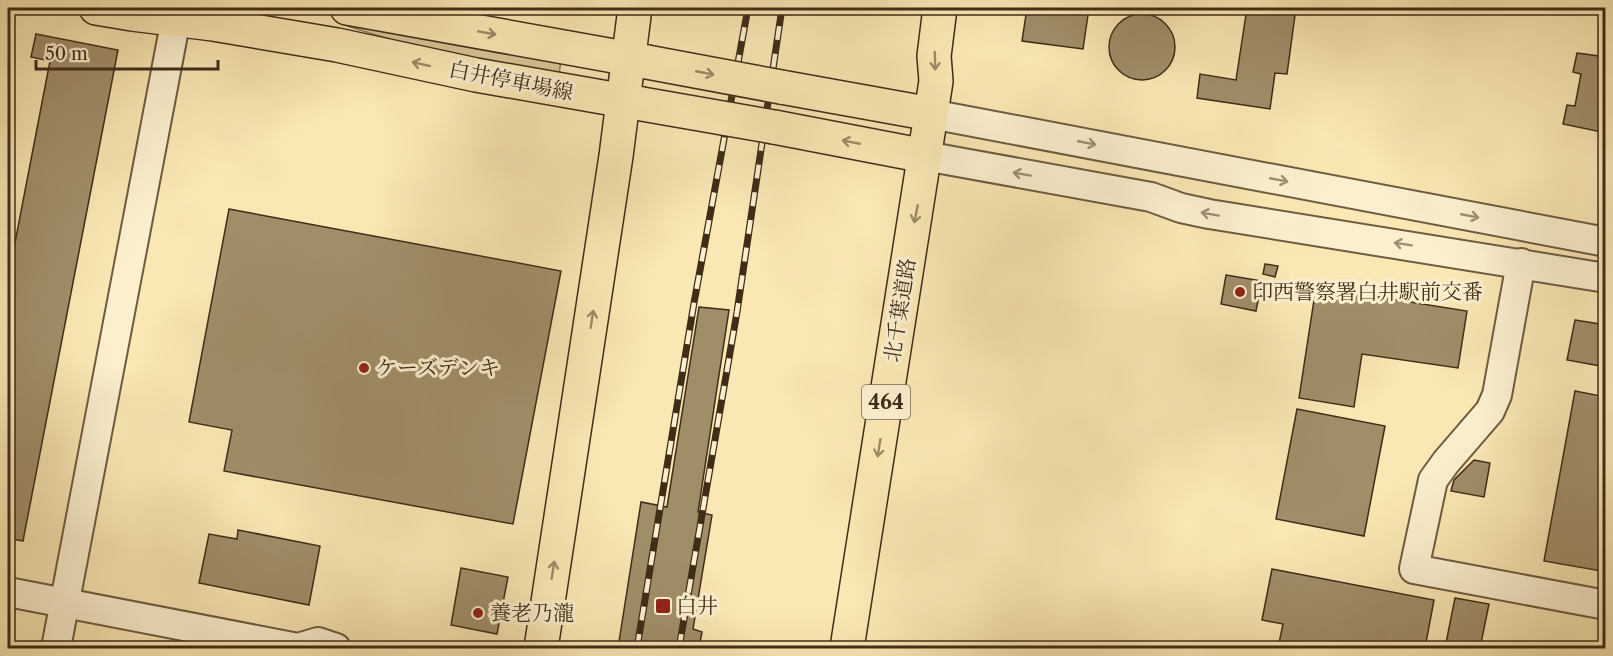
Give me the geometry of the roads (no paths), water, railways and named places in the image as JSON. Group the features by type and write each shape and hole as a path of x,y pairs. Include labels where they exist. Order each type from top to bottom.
{"main road":[{"name":"白井停車場線","path":"96,8 177,13 213,24 338,45 476,75 917,154"},
{"name":"白井停車場線","path":"346,8 922,112"},
{"path":"541,648 632,103 638,60 634,8"},
{"name":"北千葉道路","path":"847,648 922,112 936,81 934,56 940,8"}],"street":[{"path":"56,648 177,13"},
{"path":"922,112 1605,242"},
{"path":"917,154 1151,197 1181,208 1209,214 1605,278"},
{"path":"1521,263 1497,395 1490,411 1433,480 1414,569 1605,605"},
{"path":"8,591 298,648 318,642 336,648"}],"railway":[{"path":"637,648 694,303 748,8"},
{"path":"679,648 737,312 782,8"}],"place":[{"name":"印西警察署白井駅前交番","path":"1240,292"},
{"name":"ケーズデンキ","path":"364,368"},
{"name":"白井","path":"663,606"},
{"name":"養老乃瀧","path":"478,613"}]}
